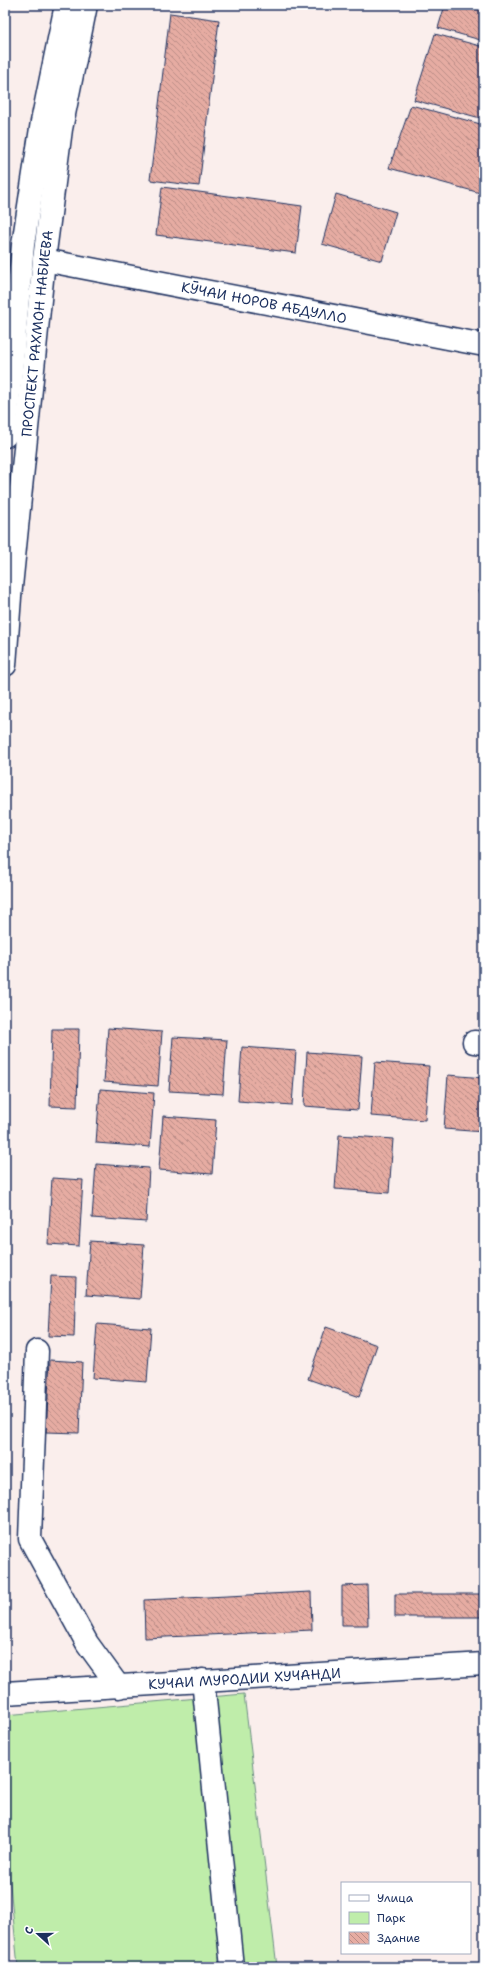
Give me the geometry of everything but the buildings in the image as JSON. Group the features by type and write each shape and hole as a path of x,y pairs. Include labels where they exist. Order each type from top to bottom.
{"street":[{"name":"ПРОСПЕКТ РАХМОН НАБИЕВА","path":"5,436 23,245 42,122 66,5"},
{"name":"ПРОСПЕКТ РАХМОН НАБИЕВА","path":"5,665 10,597 44,260 61,129 86,5"},
{"name":"КӮЧАИ НОРОВ АБДУЛЛО","path":"44,260 484,345"},
{"path":"37,1351 30,1539 87,1643 119,1687"},
{"name":"КУЧАИ МУРОДИИ ХУЧАНДИ","path":"5,1693 484,1664"},
{"path":"203,1680 232,1967"}],"green space":[{"path":"244,1694 277,1967 18,1967 5,1833 5,1715"}]}
